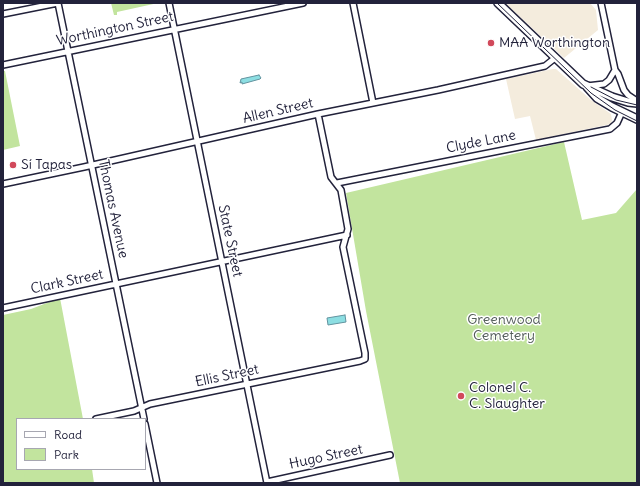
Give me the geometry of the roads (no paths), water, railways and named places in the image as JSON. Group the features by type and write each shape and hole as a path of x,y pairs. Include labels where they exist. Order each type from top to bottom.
{"street":[{"path":"3,14 58,3"},
{"name":"Thomas Avenue","path":"58,3 144,418"},
{"name":"State Street","path":"169,3 267,482"},
{"name":"Worthington Street","path":"3,65 174,30 276,6 303,3"},
{"path":"353,3 373,103"},
{"path":"498,3 597,98 637,119"},
{"path":"601,3 615,70 624,90 637,102"},
{"name":"Allen Street","path":"3,184 92,166 318,114 438,90 546,66 556,58"},
{"path":"586,86 604,84 612,77 615,70"},
{"path":"586,86 612,97 628,102 637,102"},
{"name":"Clyde Lane","path":"337,183 610,129 617,123 622,112"},
{"path":"318,114 331,177 341,190 348,227 347,236"},
{"name":"Clark Street","path":"3,308 347,236"},
{"name":"Ellis Street","path":"101,418 134,412 150,404 360,361 364,358 365,353 343,247 347,236"},
{"path":"146,429 157,483"},
{"name":"Hugo Street","path":"267,482 390,455"}],"water":[{"path":"259,75 261,78 260,79 242,84 242,82 240,83 241,79"},
{"path":"345,315 346,322 328,325 327,318"}],"tram line":[{"path":"497,3 591,93 615,110 637,121"},
{"path":"591,87 616,100 637,105"}],"place":[{"name":"MAA Worthington","path":"491,43"},
{"name":"Sí Tapas","path":"13,165"},
{"name":"Colonel C. C. Slaughter","path":"461,396"}],"park label":[{"name":"Greenwood Cemetery","path":"504,328"}]}
